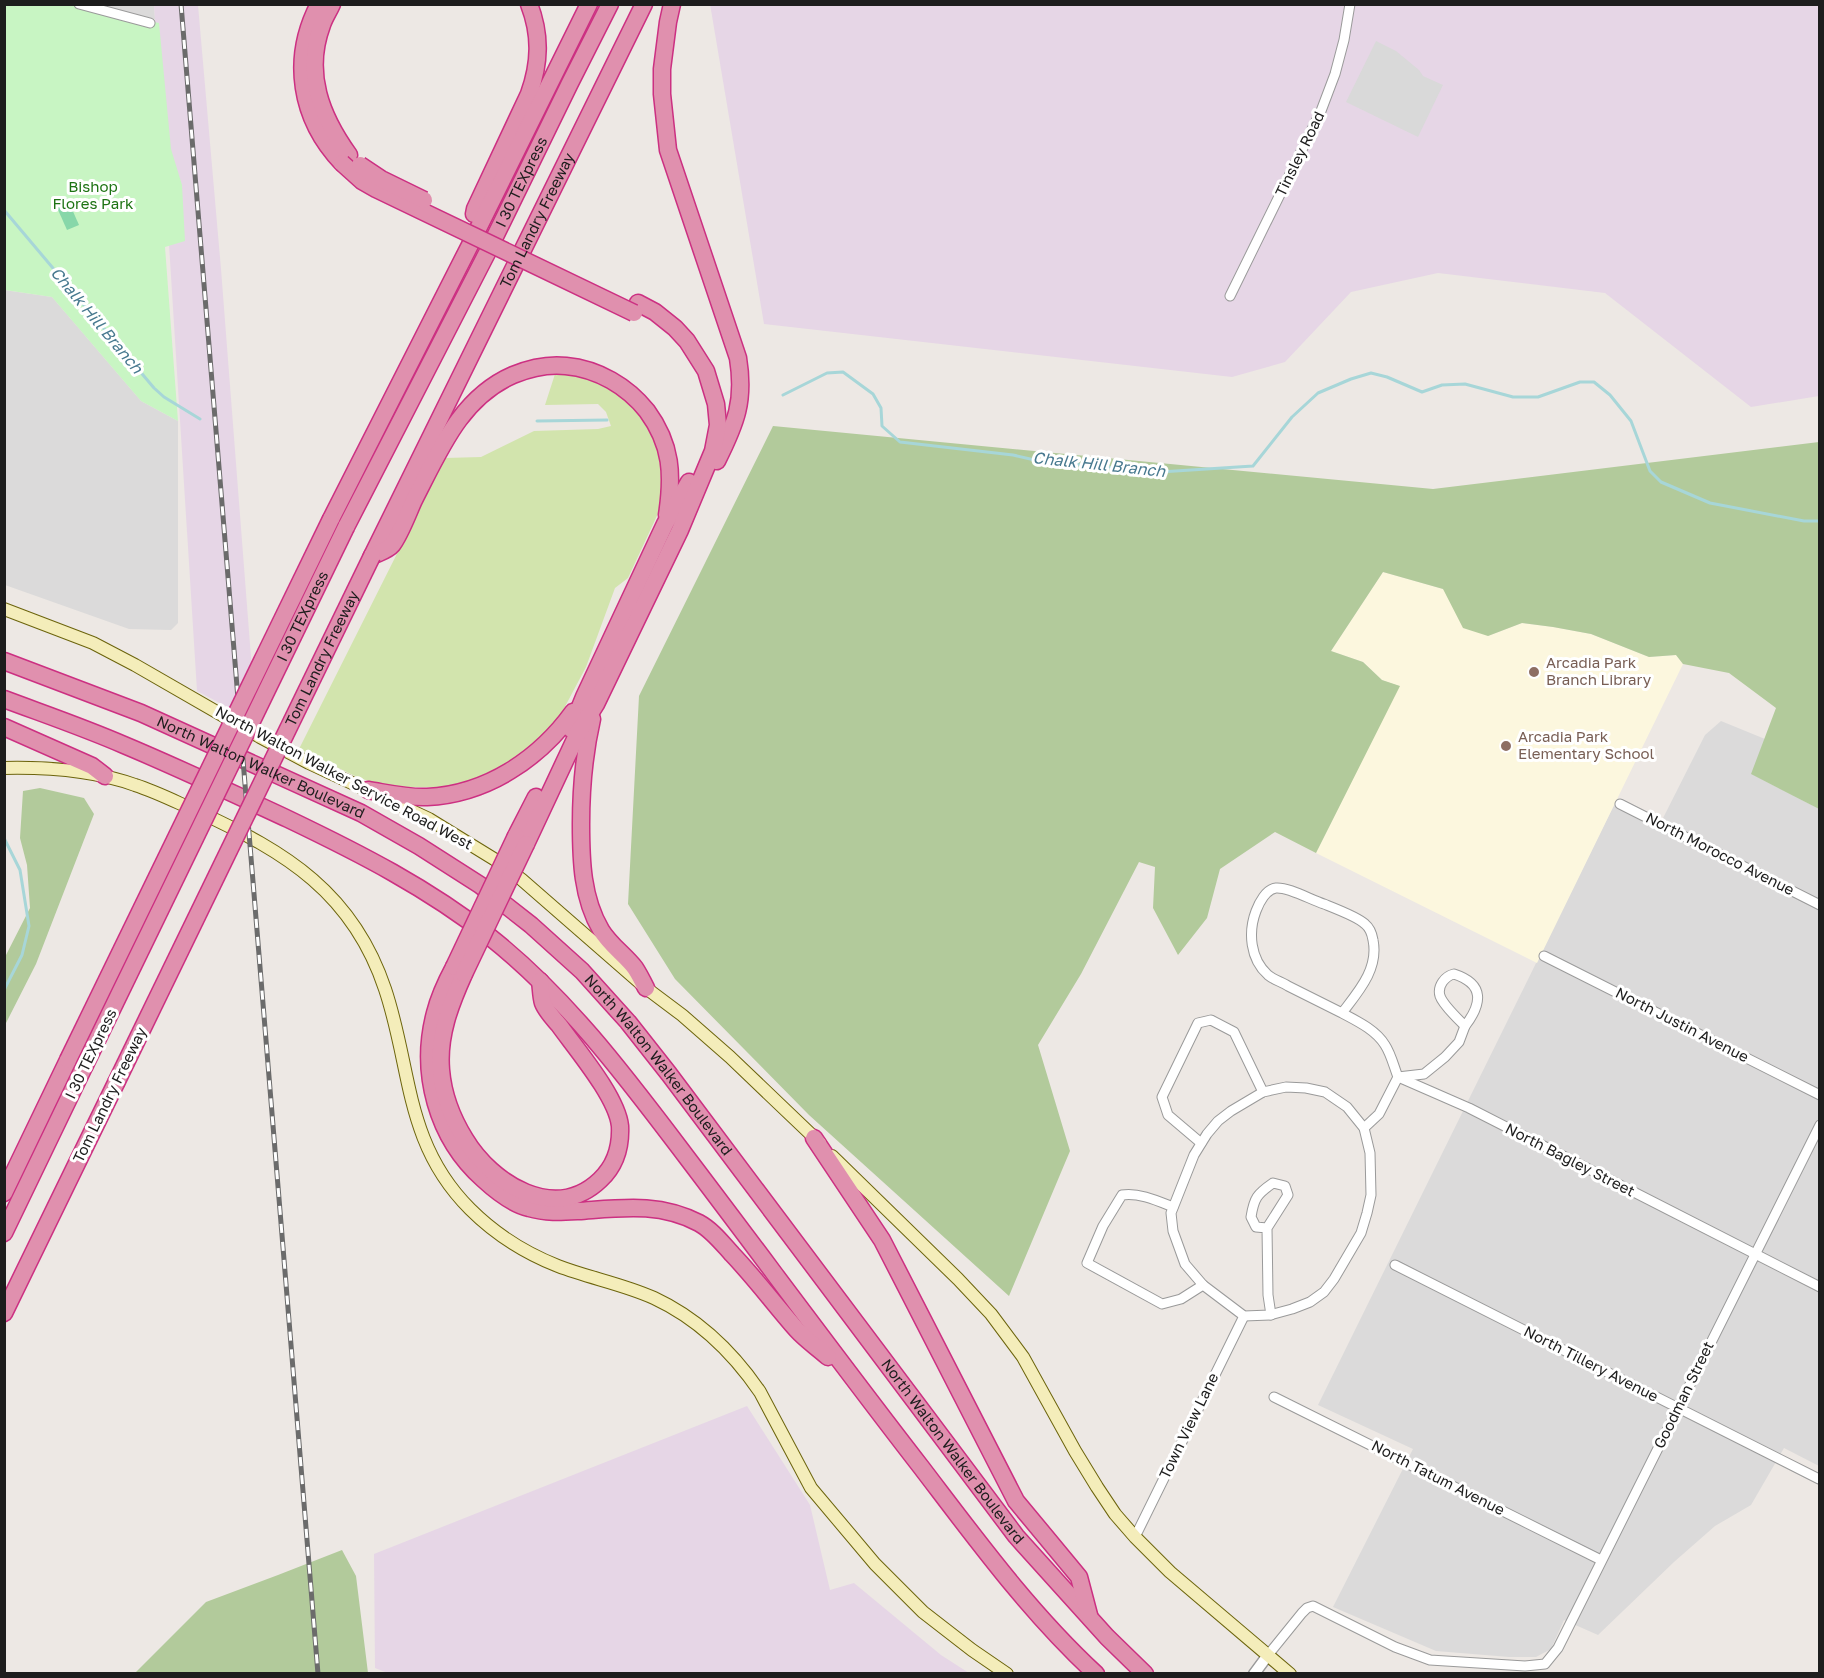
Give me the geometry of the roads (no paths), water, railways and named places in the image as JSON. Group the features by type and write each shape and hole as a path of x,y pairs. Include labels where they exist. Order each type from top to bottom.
{"highway":[{"path":"319,4 310,21 302,57 306,96 313,124 329,149 381,179 636,308 664,318 687,341 706,371 717,404 718,424 713,451 673,527 590,700 578,733 521,840 459,970 440,997 430,1036 429,1061 431,1086 446,1132 473,1171 506,1197 526,1208 550,1212 636,1207 660,1209 702,1224 751,1274 799,1333 850,1376"},
{"path":"332,4 322,25 316,52 315,71 318,96 325,117 345,159"},
{"path":"470,245 475,209 530,94 536,76 539,47 535,21 529,4"},
{"path":"4,1193 331,519 589,4"},
{"name":"I 30 TEXpress","path":"4,1233 346,527 487,253 610,4"},
{"name":"Tom Landry Freeway","path":"4,1313 381,548 644,4"},
{"path":"672,4 664,45 662,77 668,150 738,358 741,375 738,412 732,430 699,498 673,527"},
{"path":"381,548 460,417 475,400 490,387 524,370 556,365 592,371 610,379 626,389 654,421 663,438 669,460 673,527"},
{"name":"North Walton Walker Boulevard","path":"4,661 141,713 361,813 480,885 531,925 582,971 635,1030 1016,1536 1107,1637 1145,1674"},
{"path":"4,699 121,743 324,836 387,869 440,901 490,937 540,981 599,1044 637,1091 850,1376 1002,1573 1043,1620 1096,1674"},
{"path":"368,790 426,797 471,790 487,784 508,773 552,739 590,700"},
{"path":"590,700 582,781 581,859 583,878 587,897 602,932 635,969 646,988"},
{"path":"4,727 92,766 105,776"},
{"path":"459,970 441,1047 441,1071 454,1118 475,1154 497,1175 530,1195 563,1200 590,1190 608,1172 616,1158 620,1141 620,1124 613,1104 602,1086 543,1003 540,981"},
{"path":"814,1138 882,1240 1016,1501 1079,1577 1090,1618"}],"main road":[{"name":"North Walton Walker Service Road West","path":"4,609 93,643 309,763 429,819 495,859 646,988 682,1015 730,1057 814,1138"},
{"path":"4,768 42,767 74,770 136,785 266,845 292,862 317,883 340,906 374,961 385,989 419,1129 448,1185 469,1208 519,1248 560,1266 651,1297 680,1311 706,1330 750,1377 811,1488 875,1564 923,1612 1007,1674"},
{"path":"814,1138 991,1314 1023,1357 1097,1487 1115,1514 1135,1537 1170,1572 1290,1674"}],"street":[{"path":"79,4 150,23"},
{"name":"Tinsley Road","path":"1230,296 1321,111 1335,74 1350,4"},
{"name":"North Morocco Avenue","path":"1620,804 1820,905"},
{"path":"1342,1013 1363,986 1369,972 1374,957 1372,932 1365,923 1332,908 1287,890 1277,888 1270,890 1260,901 1251,928 1253,949 1259,964 1269,975 1373,1031 1385,1044 1398,1077 1379,1114 1364,1128"},
{"name":"North Justin Avenue","path":"1544,956 1820,1095"},
{"path":"1398,1077 1424,1074 1445,1058 1459,1042 1479,999 1477,991 1468,980 1454,974 1444,980 1440,988 1440,996 1465,1026"},
{"path":"1201,1143 1168,1114 1162,1097 1198,1023 1212,1020 1234,1032 1263,1092"},
{"name":"North Bagley Street","path":"1398,1077 1469,1108 1820,1287"},
{"path":"1286,1087 1306,1088 1325,1092 1347,1107 1364,1128 1370,1154 1371,1195 1361,1233 1324,1292 1311,1302 1271,1315 1244,1316 1203,1285 1185,1263 1173,1231 1171,1213 1201,1143 1218,1121 1263,1092 1286,1087"},
{"name":"Goodman Street","path":"1268,1655 1302,1613 1313,1606 1421,1658 1525,1666 1545,1664 1558,1648 1820,1125"},
{"path":"1267,1228 1256,1227 1251,1217 1253,1205 1259,1193 1273,1183 1285,1186 1288,1195 1267,1228 1268,1295 1271,1315"},
{"path":"1173,1207 1140,1195 1122,1194 1102,1226 1087,1263 1162,1304 1180,1299 1203,1285"},
{"name":"North Tillery Avenue","path":"1395,1265 1819,1479"},
{"name":"Town View Lane","path":"1135,1537 1244,1316"},
{"name":"North Tatum Avenue","path":"1274,1397 1601,1560"},
{"path":"1254,1674 1268,1655"}],"waterway":[{"name":"Chalk Hill Branch","path":"4,210 154,388 164,397 200,419"},
{"name":"Chalk Hill Branch","path":"783,395 827,373 843,372 873,394 881,408 882,426 900,442 1013,455 1039,461 1160,472 1253,466 1292,417 1318,393 1371,373 1387,377 1422,392 1442,385 1465,384 1513,397 1538,397 1580,382 1594,382 1610,395 1631,421 1650,471 1661,482 1710,503 1804,521 1820,521"},
{"name":"Chalk Hill Branch","path":"537,421 607,420"},
{"name":"Chalk Hill Branch","path":"4,838 20,870 29,926 22,955 4,990"}],"railway":[{"path":"181,4 318,1674"}],"place":[{"name":"Arcadia Park Branch Library","path":"1534,672"},
{"name":"Arcadia Park Elementary School","path":"1506,746"}],"park label":[{"name":"Bishop Flores Park","path":"93,196"}]}
